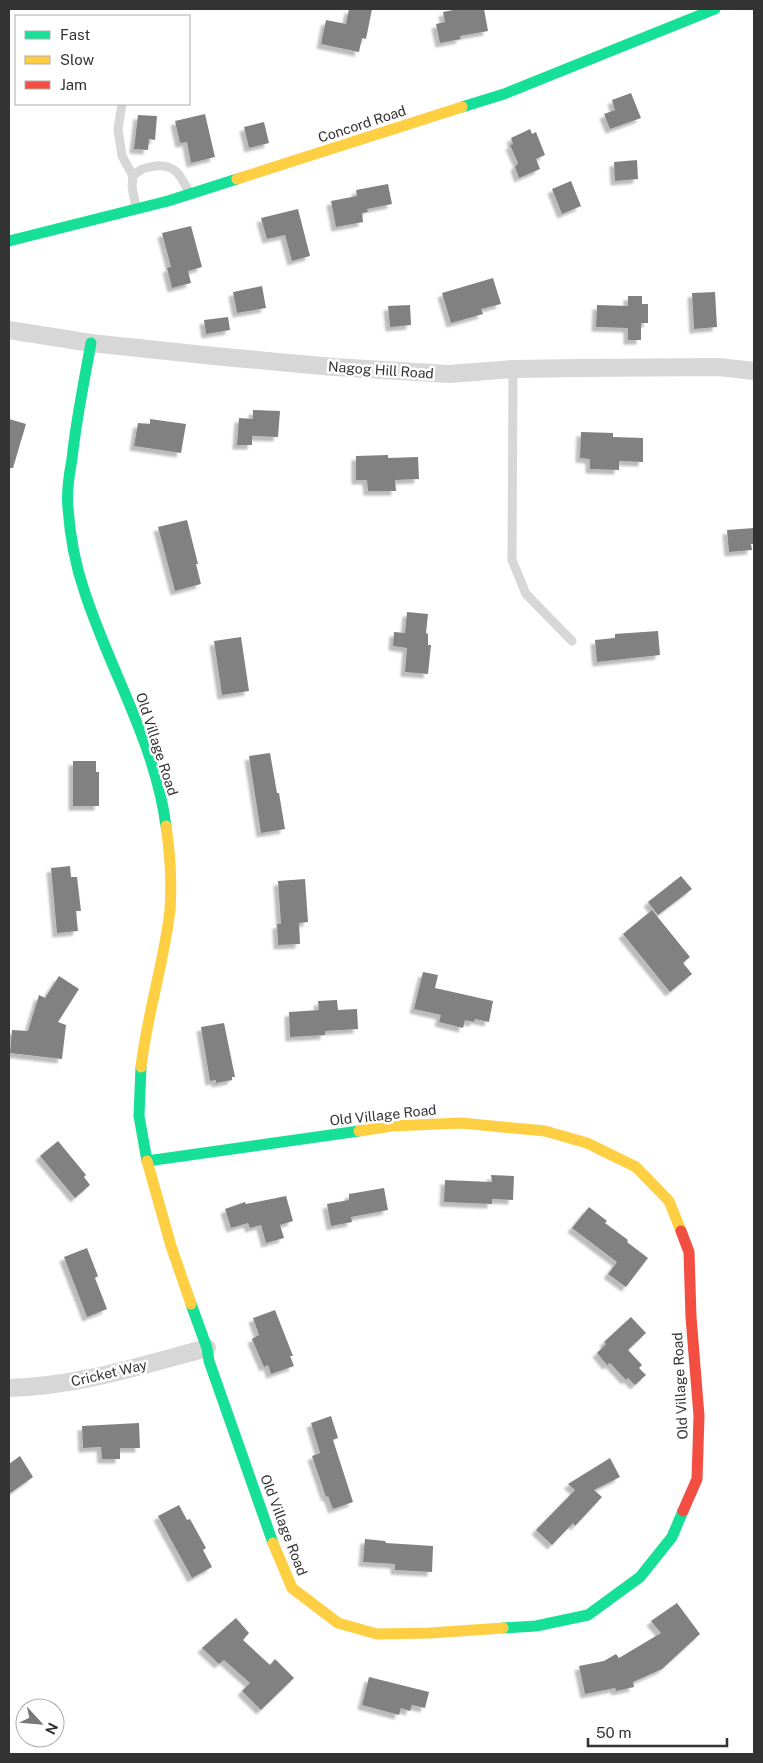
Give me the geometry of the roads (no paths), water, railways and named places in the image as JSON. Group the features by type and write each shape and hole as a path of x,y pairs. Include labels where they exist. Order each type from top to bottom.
{"street":[{"name":"Concord Road","path":"9,241 190,194 504,94 715,9"},
{"name":"Nagog Hill Road","path":"9,330 91,343 214,356 344,368 449,374 513,370 719,367 754,371"},
{"name":"Old Village Road","path":"91,343 76,417 69,479 68,508 72,538 83,587 104,644 140,730 156,780 167,828 169,858 170,907 139,1068 141,1141 171,1246 207,1348 209,1362 250,1482 278,1558 292,1588 338,1623 376,1634 430,1633 536,1626 588,1615 640,1577 672,1537 697,1479 699,1416 691,1317 689,1252 669,1202 636,1167 586,1143 545,1131 461,1123 392,1126 147,1161"},
{"name":"Cricket Way","path":"9,1388 71,1383 105,1376 207,1348"}],"lane":[{"path":"122,105 118,129 122,156 133,176 132,187 136,209"},
{"path":"133,176 143,168 171,167 180,175 190,194"},
{"path":"513,370 512,560 526,594 572,641"}]}
